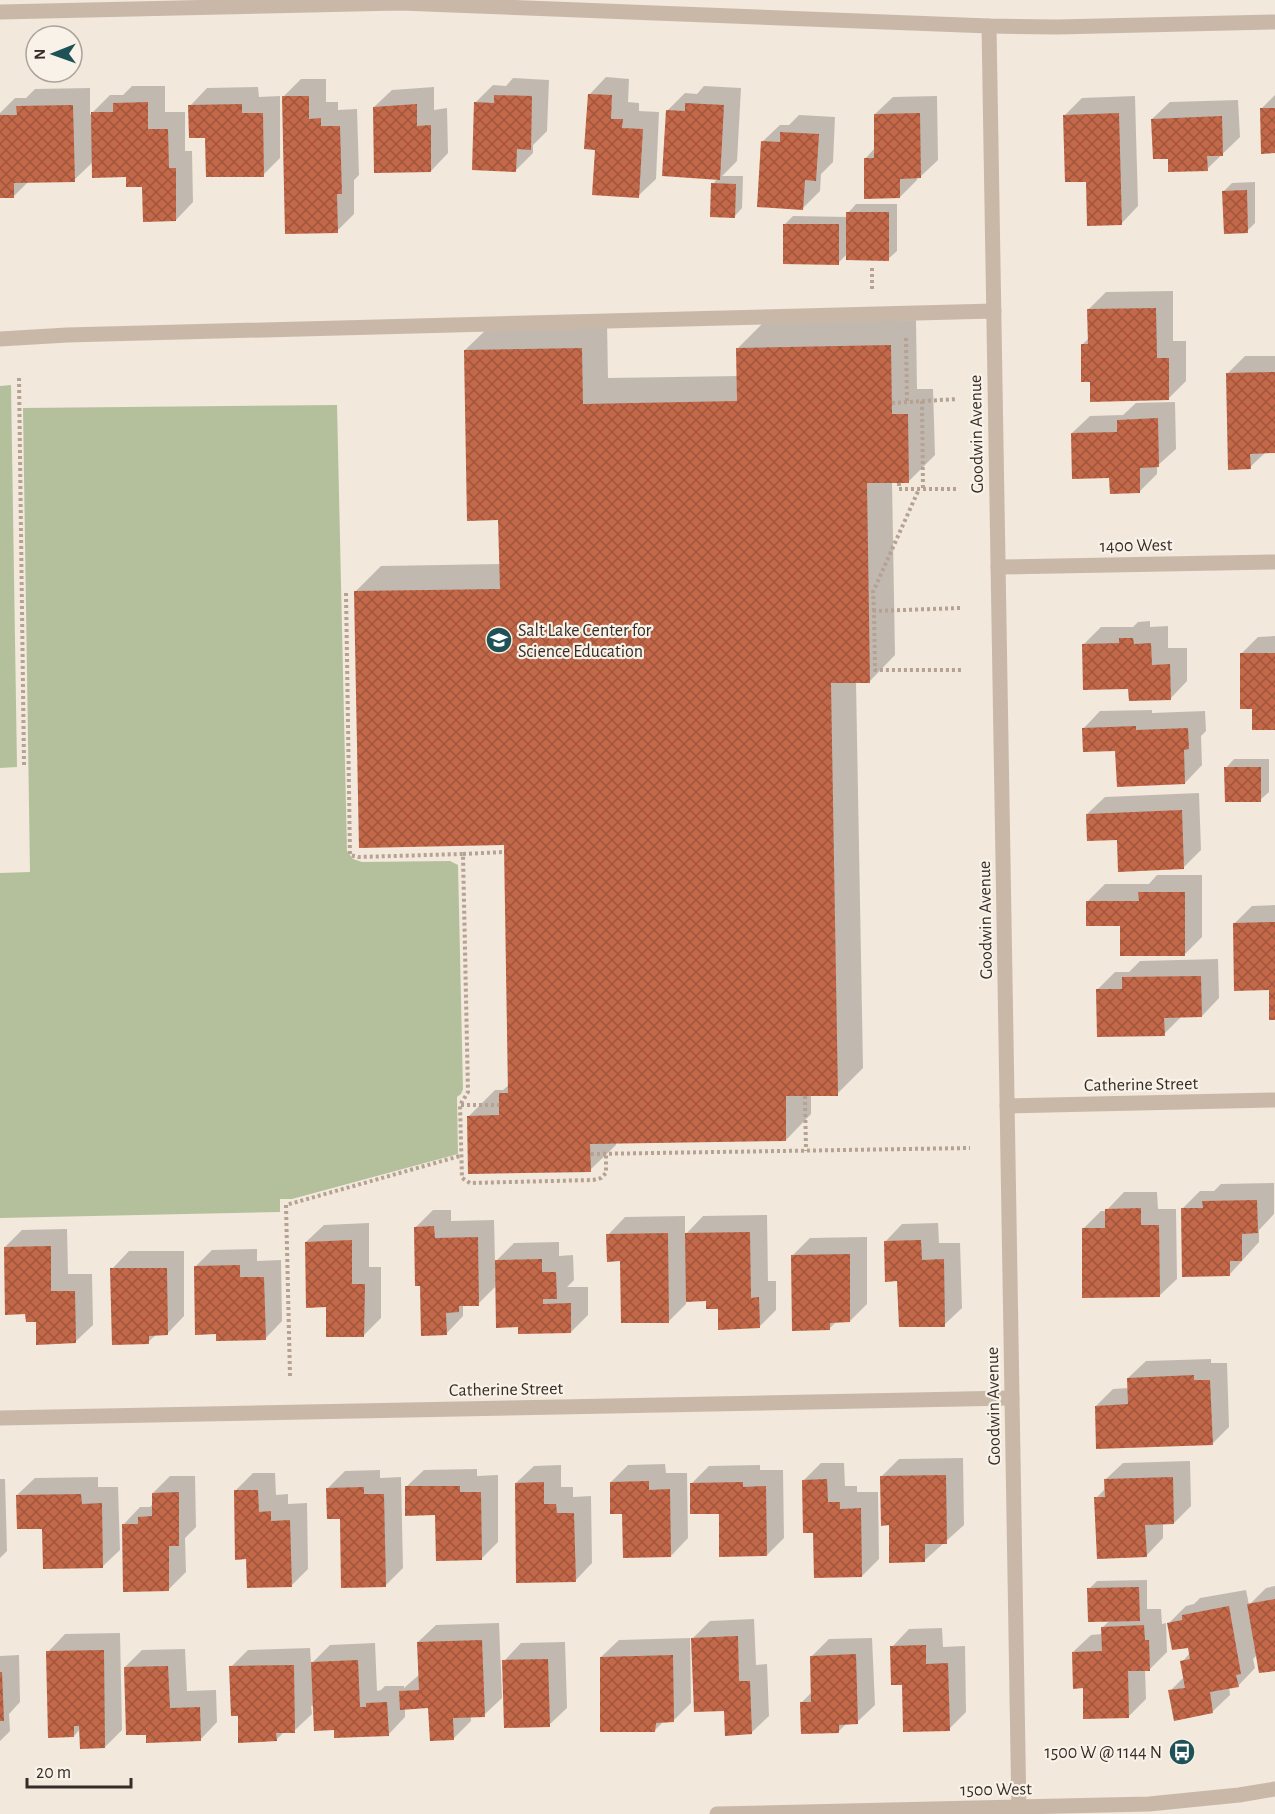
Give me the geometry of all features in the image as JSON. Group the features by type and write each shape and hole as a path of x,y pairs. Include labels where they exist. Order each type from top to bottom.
{"street":[{"path":"0,12 400,2 989,26 1057,27 1275,22"},
{"name":"Goodwin Avenue","path":"989,26 1019,1811"},
{"path":"0,339 115,333 994,311"},
{"name":"1400 West","path":"998,567 1275,562"},
{"name":"Catherine Street","path":"1007,1106 1275,1100"},
{"name":"Catherine Street","path":"0,1418 1012,1398"},
{"name":"1500 West","path":"717,1814 1019,1811 1149,1804 1275,1789"}],"path":[{"path":"872,265 872,296"},
{"path":"906,332 908,402"},
{"path":"19,378 24,765"},
{"path":"892,403 957,399"},
{"path":"922,401 921,489 873,592 875,670 962,670"},
{"path":"899,483 899,489 958,489"},
{"path":"346,593 350,855 358,858 504,852"},
{"path":"874,611 960,608"},
{"path":"464,854 468,1092 460,1105 462,1178 470,1183 593,1180 601,1178 606,1173 606,1154"},
{"path":"805,1096 806,1151"},
{"path":"460,1105 499,1104"},
{"path":"591,1154 970,1148"},
{"path":"290,1376 286,1205 460,1156"}],"green space":[{"path":"11,385 17,767 0,768 0,386"},
{"path":"337,405 347,851 353,859 362,862 450,861 458,865 463,1089 457,1097 458,1154 292,1199 280,1199 280,1212 0,1218 0,873 30,872 23,408"}],"building":[{"path":"588,94 612,95 611,119 623,119 622,128 643,129 639,198 592,195 595,150 584,149"},
{"path":"494,95 532,96 531,150 517,149 516,172 472,170 474,102 494,103"},
{"path":"282,96 309,96 309,119 321,118 321,126 340,126 342,194 337,194 338,233 285,234"},
{"path":"148,102 148,129 168,129 169,168 176,168 176,221 143,222 142,187 126,187 126,177 92,178 91,112 113,112 113,103"},
{"path":"685,103 724,105 720,180 662,176 666,110 685,111"},
{"path":"242,104 242,113 263,113 264,177 206,177 205,138 189,138 188,105"},
{"path":"417,104 417,126 431,125 431,172 374,173 373,107"},
{"path":"73,105 75,182 14,183 14,198 0,198 0,115 17,115 16,106"},
{"path":"1260,108 1275,108 1275,153 1261,154"},
{"path":"920,113 921,178 900,179 900,198 864,199 864,158 874,158 874,114"},
{"path":"1119,113 1122,225 1087,226 1086,182 1065,182 1063,115"},
{"path":"1222,116 1223,156 1207,156 1208,171 1168,172 1168,159 1153,159 1151,119"},
{"path":"780,132 819,134 816,181 805,180 803,210 757,207 761,141 780,142"},
{"path":"711,183 736,184 735,218 710,217"},
{"path":"1247,190 1248,233 1224,234 1222,191"},
{"path":"846,212 889,212 889,261 846,260"},
{"path":"783,224 839,224 839,265 783,264"},
{"path":"1156,308 1157,358 1169,358 1169,400 1090,402 1090,382 1081,382 1081,344 1088,344 1087,309"},
{"name":"Salt Lake Center for Science Education","path":"891,345 892,414 908,414 909,483 867,483 870,683 831,683 838,1096 786,1096 786,1141 590,1144 591,1172 468,1174 467,1116 499,1115 499,1093 508,1093 504,845 359,848 354,591 500,589 498,520 467,521 464,350 582,348 583,404 737,401 736,348"},
{"path":"1275,372 1275,453 1250,454 1251,469 1228,470 1226,373"},
{"path":"1158,418 1159,467 1140,468 1140,493 1110,494 1109,478 1072,479 1071,433 1117,432 1117,420"},
{"path":"1119,638 1133,638 1134,644 1151,643 1152,665 1170,664 1171,700 1129,701 1128,689 1083,690 1082,644 1119,643"},
{"path":"1240,653 1275,653 1275,730 1252,730 1252,709 1240,709"},
{"path":"1136,726 1136,730 1188,728 1189,749 1184,750 1185,784 1117,787 1115,751 1083,752 1082,728"},
{"path":"1224,767 1261,767 1261,802 1225,802"},
{"path":"1182,810 1184,869 1118,872 1117,840 1087,841 1086,814"},
{"path":"1138,892 1185,892 1185,956 1120,956 1120,926 1086,926 1086,901 1139,901"},
{"path":"1275,922 1275,1020 1269,1020 1269,990 1234,991 1233,923"},
{"path":"1201,976 1202,1017 1164,1018 1165,1036 1097,1037 1096,989 1122,989 1122,977"},
{"path":"1257,1200 1258,1233 1242,1234 1242,1261 1230,1261 1230,1276 1182,1277 1181,1208 1203,1208 1202,1201"},
{"path":"1141,1208 1141,1225 1159,1225 1160,1297 1082,1298 1082,1228 1105,1228 1105,1209"},
{"path":"434,1226 435,1238 478,1237 479,1306 459,1306 459,1312 446,1313 447,1335 421,1336 420,1286 415,1286 414,1227"},
{"path":"750,1232 751,1298 759,1297 760,1328 718,1330 718,1309 706,1309 706,1301 686,1302 685,1233"},
{"path":"668,1233 669,1323 621,1323 620,1261 607,1262 606,1234"},
{"path":"352,1240 352,1284 365,1284 364,1337 326,1337 326,1307 306,1308 305,1242"},
{"path":"921,1240 922,1260 944,1259 945,1327 899,1327 897,1281 885,1282 884,1241"},
{"path":"51,1246 51,1291 75,1291 76,1343 36,1345 36,1322 26,1322 25,1314 5,1315 4,1247"},
{"path":"850,1254 850,1322 830,1323 830,1330 792,1331 791,1255"},
{"path":"542,1259 542,1272 556,1272 557,1299 543,1299 543,1304 571,1303 571,1333 518,1334 518,1327 496,1328 495,1260"},
{"path":"240,1265 240,1277 264,1277 266,1340 216,1341 216,1334 195,1335 194,1266"},
{"path":"110,1268 167,1268 168,1335 149,1336 149,1344 112,1345"},
{"path":"1194,1375 1194,1380 1210,1380 1213,1445 1096,1449 1095,1406 1128,1404 1127,1378"},
{"path":"946,1475 947,1544 925,1544 925,1562 889,1563 889,1525 881,1526 880,1476"},
{"path":"1173,1477 1174,1524 1145,1525 1147,1557 1097,1559 1094,1497 1105,1497 1104,1479"},
{"path":"827,1479 828,1502 840,1502 840,1509 861,1508 862,1577 814,1578 813,1533 803,1533 802,1480"},
{"path":"649,1481 649,1490 670,1489 671,1557 623,1558 622,1514 610,1514 610,1482"},
{"path":"544,1482 544,1504 556,1504 557,1513 574,1513 576,1582 516,1583 515,1483"},
{"path":"743,1482 743,1487 766,1486 767,1556 719,1557 719,1514 690,1514 690,1483"},
{"path":"405,1486 460,1486 460,1492 481,1492 482,1560 436,1561 435,1515 405,1516"},
{"path":"364,1487 364,1494 384,1494 386,1587 341,1588 340,1519 327,1519 326,1488"},
{"path":"234,1490 258,1490 259,1512 271,1511 271,1521 290,1520 292,1587 247,1588 246,1559 235,1560"},
{"path":"179,1492 179,1546 169,1546 169,1591 123,1592 122,1524 138,1524 138,1517 152,1516 152,1493"},
{"path":"81,1494 82,1504 102,1503 103,1568 43,1569 42,1529 17,1529 16,1495"},
{"path":"1139,1587 1140,1621 1088,1622 1087,1588"},
{"path":"1275,1599 1275,1671 1259,1673 1247,1604"},
{"path":"1229,1606 1241,1674 1236,1675 1239,1687 1210,1692 1213,1713 1174,1721 1168,1690 1185,1688 1180,1661 1190,1659 1188,1648 1172,1650 1167,1623 1182,1620 1182,1615"},
{"path":"1144,1625 1145,1640 1149,1640 1150,1671 1128,1671 1129,1718 1083,1719 1083,1688 1073,1689 1072,1652 1102,1651 1101,1627"},
{"path":"738,1636 739,1681 750,1681 752,1734 725,1736 724,1711 694,1712 691,1638"},
{"path":"482,1640 485,1717 453,1718 454,1740 430,1741 428,1708 400,1710 399,1691 419,1690 417,1642"},
{"path":"926,1645 926,1664 948,1663 950,1731 903,1732 902,1685 891,1685 890,1646"},
{"path":"104,1650 105,1748 80,1749 79,1726 74,1726 74,1737 48,1738 46,1651"},
{"path":"856,1654 858,1724 839,1725 839,1733 801,1734 800,1702 811,1702 810,1656"},
{"path":"673,1655 674,1722 656,1723 655,1732 600,1732 600,1657"},
{"path":"548,1659 550,1727 504,1728 502,1660"},
{"path":"358,1660 360,1707 366,1707 366,1703 387,1702 389,1736 334,1738 334,1730 314,1731 311,1662"},
{"path":"294,1665 295,1733 276,1733 277,1741 238,1743 238,1716 231,1716 229,1666"},
{"path":"168,1666 170,1708 200,1707 201,1741 146,1743 146,1735 126,1735 124,1667"},
{"path":"0,1672 2,1672 4,1721 0,1721"}],"place":[{"name":"Salt Lake Center for Science Education","path":"499,640"},
{"name":"1500 W @ 1144 N","path":"1182,1752"}]}
